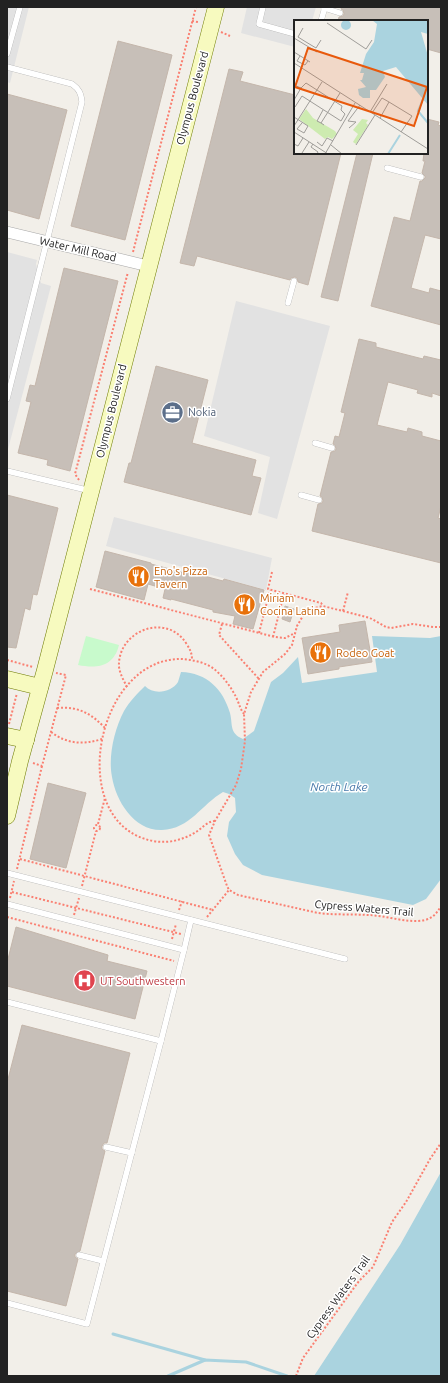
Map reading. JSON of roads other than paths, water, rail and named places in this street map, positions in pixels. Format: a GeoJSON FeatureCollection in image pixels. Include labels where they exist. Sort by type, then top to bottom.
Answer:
{"type":"FeatureCollection","features":[{"type":"Feature","properties":{"kind":"street","name":"Olympus Boulevard"},"geometry":{"type":"LineString","coordinates":[[7,816],[216,7]]}},
{"type":"Feature","properties":{"kind":"street","name":"Water Mill Road"},"geometry":{"type":"LineString","coordinates":[[7,232],[148,266]]}},
{"type":"Feature","properties":{"kind":"street"},"geometry":{"type":"LineString","coordinates":[[13,680],[40,687]]}},
{"type":"Feature","properties":{"kind":"street"},"geometry":{"type":"LineString","coordinates":[[8,730],[26,740]]}},
{"type":"Feature","properties":{"kind":"lane"},"geometry":{"type":"LineString","coordinates":[[7,54],[20,7]]}},
{"type":"Feature","properties":{"kind":"lane"},"geometry":{"type":"LineString","coordinates":[[263,7],[259,24],[294,34]]}},
{"type":"Feature","properties":{"kind":"lane"},"geometry":{"type":"LineString","coordinates":[[321,20],[324,8],[340,13]]}},
{"type":"Feature","properties":{"kind":"lane"},"geometry":{"type":"LineString","coordinates":[[7,66],[72,84],[78,88],[82,102],[7,399]]}},
{"type":"Feature","properties":{"kind":"lane"},"geometry":{"type":"LineString","coordinates":[[387,168],[421,176]]}},
{"type":"Feature","properties":{"kind":"lane"},"geometry":{"type":"LineString","coordinates":[[288,303],[294,281]]}},
{"type":"Feature","properties":{"kind":"lane"},"geometry":{"type":"LineString","coordinates":[[315,443],[332,448]]}},
{"type":"Feature","properties":{"kind":"lane"},"geometry":{"type":"LineString","coordinates":[[7,471],[91,491]]}},
{"type":"Feature","properties":{"kind":"lane"},"geometry":{"type":"LineString","coordinates":[[301,495],[319,500]]}},
{"type":"Feature","properties":{"kind":"lane"},"geometry":{"type":"LineString","coordinates":[[7,873],[345,959]]}},
{"type":"Feature","properties":{"kind":"lane"},"geometry":{"type":"LineString","coordinates":[[8,904],[184,950]]}},
{"type":"Feature","properties":{"kind":"lane"},"geometry":{"type":"LineString","coordinates":[[7,1303],[87,1324],[191,920]]}},
{"type":"Feature","properties":{"kind":"lane"},"geometry":{"type":"LineString","coordinates":[[7,1002],[161,1041]]}},
{"type":"Feature","properties":{"kind":"lane"},"geometry":{"type":"LineString","coordinates":[[106,1147],[132,1153]]}},
{"type":"Feature","properties":{"kind":"lane"},"geometry":{"type":"LineString","coordinates":[[79,1255],[103,1261]]}},
{"type":"Feature","properties":{"kind":"water","name":"North Lake"},"geometry":{"type":"Polygon","coordinates":[[[372,636],[430,638],[441,636],[441,879],[426,899],[413,905],[262,875],[243,865],[235,854],[227,836],[229,822],[236,812],[235,798],[223,792],[215,797],[188,821],[172,829],[152,829],[143,826],[128,813],[122,805],[112,777],[111,752],[120,718],[131,701],[145,686],[153,691],[162,692],[175,686],[181,672],[199,675],[213,684],[223,697],[230,713],[232,728],[235,734],[243,739],[254,731],[271,682],[283,673],[298,657],[302,683],[377,672],[372,636]]]}},
{"type":"Feature","properties":{"kind":"water"},"geometry":{"type":"Polygon","coordinates":[[[441,1172],[441,1376],[314,1376],[400,1245],[441,1172]]]}},
{"type":"Feature","properties":{"kind":"waterway"},"geometry":{"type":"LineString","coordinates":[[113,1334],[205,1360]]}},
{"type":"Feature","properties":{"kind":"waterway"},"geometry":{"type":"LineString","coordinates":[[168,1376],[205,1360],[246,1362],[287,1376]]}},
{"type":"Feature","properties":{"kind":"place","name":"Nokia"},"geometry":{"type":"Point","coordinates":[172,412]}},
{"type":"Feature","properties":{"kind":"place","name":"Eno's Pizza Tavern"},"geometry":{"type":"Point","coordinates":[139,577]}},
{"type":"Feature","properties":{"kind":"place","name":"Miriam Cocina Latina"},"geometry":{"type":"Point","coordinates":[245,604]}},
{"type":"Feature","properties":{"kind":"place","name":"Rodeo Goat"},"geometry":{"type":"Point","coordinates":[320,653]}},
{"type":"Feature","properties":{"kind":"place","name":"UT Southwestern"},"geometry":{"type":"Point","coordinates":[85,981]}}]}
